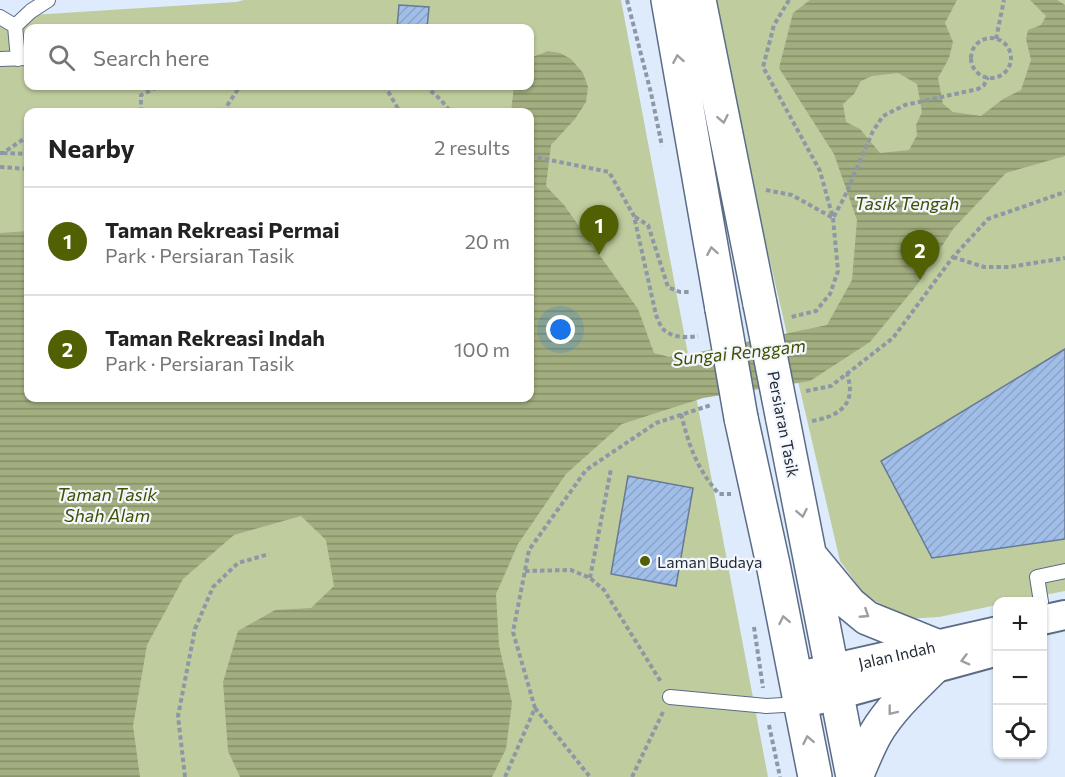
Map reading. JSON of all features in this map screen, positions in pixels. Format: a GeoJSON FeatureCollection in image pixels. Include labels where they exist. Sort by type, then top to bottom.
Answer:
{"type":"FeatureCollection","features":[{"type":"Feature","properties":{"kind":"main road"},"geometry":{"type":"LineString","coordinates":[[668,0],[728,411],[773,564],[815,777]]}},
{"type":"Feature","properties":{"kind":"main road","name":"Persiaran Tasik"},"geometry":{"type":"LineString","coordinates":[[699,0],[736,184],[773,311],[791,403],[811,557],[854,777]]}},
{"type":"Feature","properties":{"kind":"main road"},"geometry":{"type":"LineString","coordinates":[[811,557],[850,604],[867,618],[933,657],[888,715],[854,777]]}},
{"type":"Feature","properties":{"kind":"street","name":"Jalan Indah"},"geometry":{"type":"LineString","coordinates":[[798,691],[933,657],[993,633]]}},
{"type":"Feature","properties":{"kind":"street","name":"Jalan Indah"},"geometry":{"type":"LineString","coordinates":[[933,657],[993,651]]}},
{"type":"Feature","properties":{"kind":"lane"},"geometry":{"type":"LineString","coordinates":[[15,26],[31,11],[48,0]]}},
{"type":"Feature","properties":{"kind":"lane"},"geometry":{"type":"LineString","coordinates":[[0,17],[15,26],[23,58],[0,59]]}},
{"type":"Feature","properties":{"kind":"lane"},"geometry":{"type":"LineString","coordinates":[[1049,620],[1037,577],[1065,571]]}},
{"type":"Feature","properties":{"kind":"lane"},"geometry":{"type":"LineString","coordinates":[[670,697],[766,706],[798,691]]}},
{"type":"Feature","properties":{"kind":"path"},"geometry":{"type":"LineString","coordinates":[[627,0],[651,93],[663,152]]}},
{"type":"Feature","properties":{"kind":"path"},"geometry":{"type":"LineString","coordinates":[[773,311],[816,311],[830,294],[838,271],[833,218],[820,171],[763,67],[774,25],[789,0]]}},
{"type":"Feature","properties":{"kind":"path"},"geometry":{"type":"LineString","coordinates":[[996,39],[1003,2]]}},
{"type":"Feature","properties":{"kind":"path"},"geometry":{"type":"LineString","coordinates":[[996,39],[1009,49],[1010,65],[999,76],[982,76],[971,62],[972,51],[979,41],[996,39]]}},
{"type":"Feature","properties":{"kind":"path"},"geometry":{"type":"LineString","coordinates":[[833,218],[873,131],[883,116],[905,105],[978,89],[984,85],[988,77]]}},
{"type":"Feature","properties":{"kind":"path"},"geometry":{"type":"LineString","coordinates":[[141,108],[141,94],[151,90]]}},
{"type":"Feature","properties":{"kind":"path"},"geometry":{"type":"LineString","coordinates":[[226,108],[237,90]]}},
{"type":"Feature","properties":{"kind":"path"},"geometry":{"type":"LineString","coordinates":[[386,90],[398,108]]}},
{"type":"Feature","properties":{"kind":"path"},"geometry":{"type":"LineString","coordinates":[[430,90],[448,108]]}},
{"type":"Feature","properties":{"kind":"path"},"geometry":{"type":"LineString","coordinates":[[1,153],[24,139]]}},
{"type":"Feature","properties":{"kind":"path"},"geometry":{"type":"LineString","coordinates":[[1,153],[24,154]]}},
{"type":"Feature","properties":{"kind":"path"},"geometry":{"type":"LineString","coordinates":[[534,157],[609,172],[634,216],[656,315],[663,329],[674,335],[688,338],[714,322]]}},
{"type":"Feature","properties":{"kind":"path"},"geometry":{"type":"LineString","coordinates":[[0,167],[24,169]]}},
{"type":"Feature","properties":{"kind":"path"},"geometry":{"type":"LineString","coordinates":[[736,184],[792,195],[833,218]]}},
{"type":"Feature","properties":{"kind":"path"},"geometry":{"type":"LineString","coordinates":[[791,403],[831,386],[893,338],[953,257],[988,219],[1065,192]]}},
{"type":"Feature","properties":{"kind":"path"},"geometry":{"type":"LineString","coordinates":[[634,216],[648,225],[668,286],[680,292],[692,292]]}},
{"type":"Feature","properties":{"kind":"path"},"geometry":{"type":"LineString","coordinates":[[953,257],[984,267],[1010,267],[1065,258]]}},
{"type":"Feature","properties":{"kind":"path"},"geometry":{"type":"LineString","coordinates":[[839,413],[849,401],[851,384],[847,374]]}},
{"type":"Feature","properties":{"kind":"path"},"geometry":{"type":"LineString","coordinates":[[590,777],[536,708],[513,633],[529,550],[586,470],[656,423],[707,406],[728,411]]}},
{"type":"Feature","properties":{"kind":"path"},"geometry":{"type":"LineString","coordinates":[[681,414],[688,442],[708,482],[719,494],[733,494]]}},
{"type":"Feature","properties":{"kind":"path"},"geometry":{"type":"LineString","coordinates":[[590,578],[611,469]]}},
{"type":"Feature","properties":{"kind":"path"},"geometry":{"type":"LineString","coordinates":[[185,777],[178,716],[195,629],[213,587],[238,563],[269,555]]}},
{"type":"Feature","properties":{"kind":"path"},"geometry":{"type":"LineString","coordinates":[[525,572],[571,570],[590,578],[604,590],[670,697],[632,777]]}},
{"type":"Feature","properties":{"kind":"path"},"geometry":{"type":"LineString","coordinates":[[505,777],[536,708]]}},
{"type":"Feature","properties":{"kind":"shaded area"},"geometry":{"type":"Polygon","coordinates":[[[244,0],[621,0],[768,777],[0,777],[0,17],[244,0]]]}},
{"type":"Feature","properties":{"kind":"shaded area"},"geometry":{"type":"Polygon","coordinates":[[[709,0],[1065,0],[1065,591],[1034,597],[993,597],[993,606],[939,617],[906,619],[865,595],[840,561],[709,0]]]}},
{"type":"Feature","properties":{"kind":"water","name":"Taman Tasik Shah Alam"},"geometry":{"type":"Polygon","coordinates":[[[810,0],[957,0],[945,23],[953,42],[949,58],[938,78],[943,104],[953,112],[981,116],[1003,99],[1021,90],[1031,60],[1026,39],[1028,30],[1041,25],[1046,16],[1030,0],[1057,0],[1065,5],[1065,156],[1006,173],[953,229],[917,285],[870,342],[810,381],[703,398],[622,424],[566,474],[518,544],[496,594],[499,645],[512,703],[506,749],[492,777],[240,777],[228,751],[223,682],[238,631],[275,610],[311,608],[334,586],[326,540],[301,516],[234,535],[183,579],[147,645],[133,726],[140,777],[0,777],[0,233],[24,231],[24,402],[534,402],[534,108],[511,108],[514,90],[534,90],[534,56],[548,51],[560,53],[571,59],[583,73],[588,87],[586,102],[575,119],[551,145],[546,186],[564,205],[638,309],[654,353],[669,357],[827,325],[852,280],[857,220],[834,154],[779,68],[793,13],[810,0]],[[898,73],[872,76],[861,81],[854,94],[843,104],[846,122],[860,129],[880,153],[909,150],[917,135],[916,125],[922,112],[917,84],[898,73]]]}},
{"type":"Feature","properties":{"kind":"building"},"geometry":{"type":"Polygon","coordinates":[[[399,5],[429,7],[427,24],[397,24],[399,5]]]}},
{"type":"Feature","properties":{"kind":"building"},"geometry":{"type":"Polygon","coordinates":[[[1065,349],[1065,539],[932,558],[881,461],[1065,349]]]}},
{"type":"Feature","properties":{"kind":"building"},"geometry":{"type":"Polygon","coordinates":[[[628,476],[693,488],[676,586],[611,574],[628,476]]]}},
{"type":"Feature","properties":{"kind":"place","name":"Taman Rekreasi Permai"},"geometry":{"type":"Point","coordinates":[599,255]}},
{"type":"Feature","properties":{"kind":"place","name":"Taman Rekreasi Indah"},"geometry":{"type":"Point","coordinates":[920,280]}},
{"type":"Feature","properties":{"kind":"place","name":"Laman Budaya"},"geometry":{"type":"Point","coordinates":[645,561]}},
{"type":"Feature","properties":{"kind":"water label","name":"Tasik Tengah"},"geometry":{"type":"Point","coordinates":[907,203]}},
{"type":"Feature","properties":{"kind":"water label","name":"Sungai Renggam"},"geometry":{"type":"Point","coordinates":[739,352]}}]}
